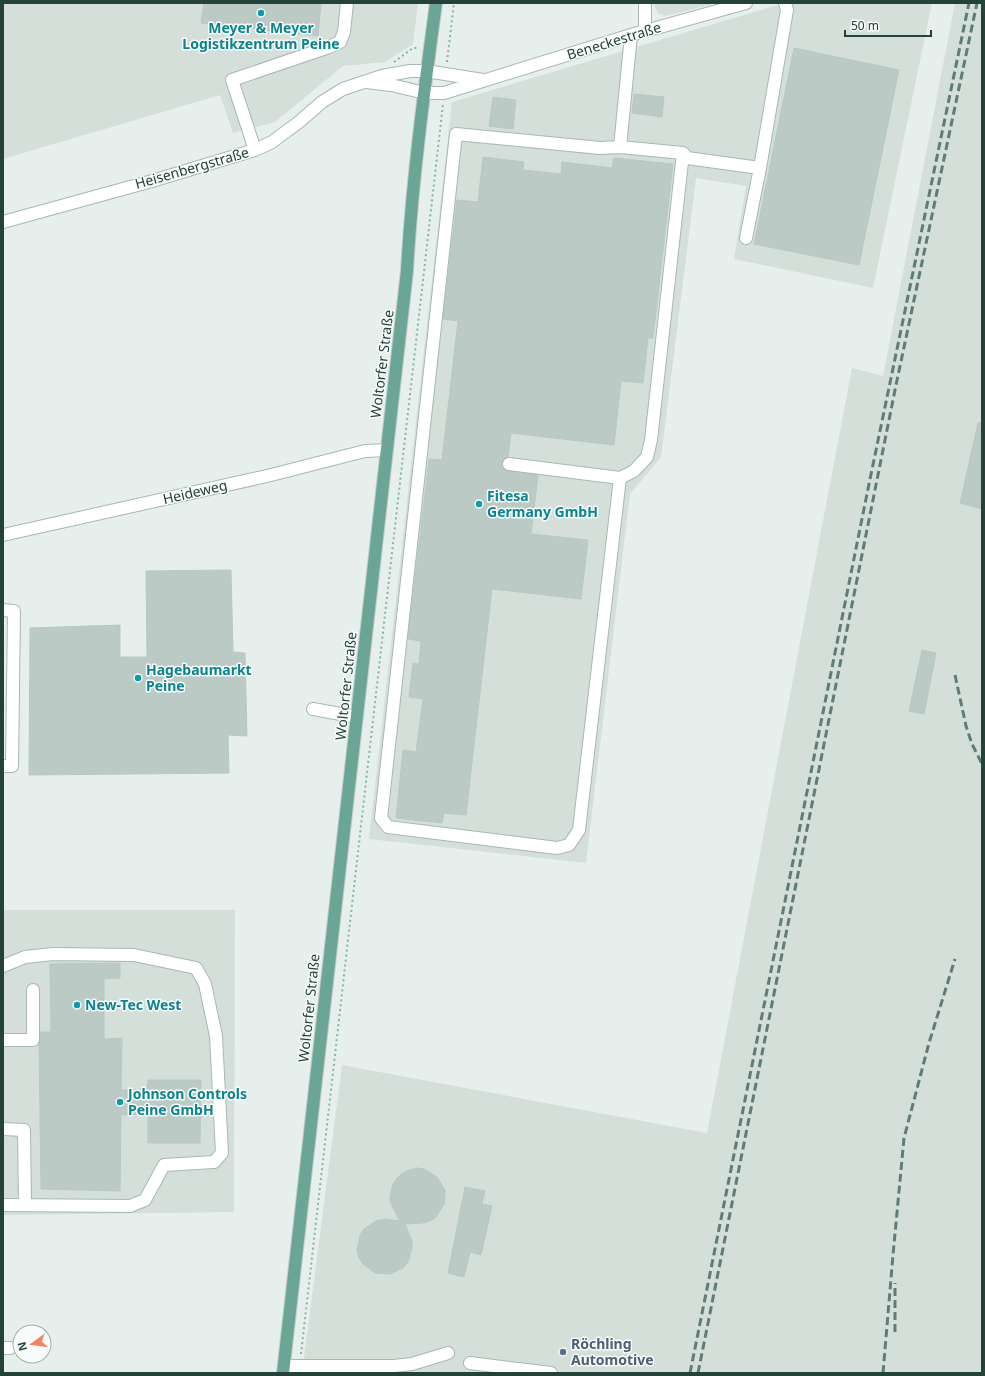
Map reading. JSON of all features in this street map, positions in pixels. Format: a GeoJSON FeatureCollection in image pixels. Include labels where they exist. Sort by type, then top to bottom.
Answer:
{"type":"FeatureCollection","features":[{"type":"Feature","properties":{"kind":"main road","name":"Woltorfer Straße"},"geometry":{"type":"LineString","coordinates":[[284,1370],[408,271],[410,226],[426,72],[436,3]]}},
{"type":"Feature","properties":{"kind":"street"},"geometry":{"type":"LineString","coordinates":[[255,150],[232,80],[340,42],[344,32],[347,3]]}},
{"type":"Feature","properties":{"kind":"street"},"geometry":{"type":"LineString","coordinates":[[645,3],[645,31]]}},
{"type":"Feature","properties":{"kind":"street","name":"Beneckestraße"},"geometry":{"type":"LineString","coordinates":[[425,93],[444,93],[631,35],[746,3]]}},
{"type":"Feature","properties":{"kind":"street"},"geometry":{"type":"LineString","coordinates":[[746,238],[760,168],[787,10],[785,3]]}},
{"type":"Feature","properties":{"kind":"street"},"geometry":{"type":"LineString","coordinates":[[620,147],[631,35]]}},
{"type":"Feature","properties":{"kind":"street","name":"Heisenbergstraße"},"geometry":{"type":"LineString","coordinates":[[3,222],[255,150],[272,142],[299,122],[322,102],[343,90],[382,76],[410,71],[426,72]]}},
{"type":"Feature","properties":{"kind":"street","name":"Beneckestraße"},"geometry":{"type":"LineString","coordinates":[[426,72],[483,80]]}},
{"type":"Feature","properties":{"kind":"street","name":"Heisenbergstraße"},"geometry":{"type":"LineString","coordinates":[[366,82],[391,85],[425,93]]}},
{"type":"Feature","properties":{"kind":"street"},"geometry":{"type":"LineString","coordinates":[[620,478],[579,830],[569,845],[557,848],[388,827],[381,818],[456,134],[600,148],[620,147],[683,153],[687,158],[760,168]]}},
{"type":"Feature","properties":{"kind":"street"},"geometry":{"type":"LineString","coordinates":[[509,464],[620,478],[634,471],[647,457],[651,440],[683,153]]}},
{"type":"Feature","properties":{"kind":"street","name":"Heideweg"},"geometry":{"type":"LineString","coordinates":[[3,535],[267,476],[365,451],[387,450]]}},
{"type":"Feature","properties":{"kind":"street"},"geometry":{"type":"LineString","coordinates":[[3,610],[14,611],[12,766],[3,766]]}},
{"type":"Feature","properties":{"kind":"street"},"geometry":{"type":"LineString","coordinates":[[313,709],[357,717]]}},
{"type":"Feature","properties":{"kind":"street"},"geometry":{"type":"LineString","coordinates":[[3,966],[25,957],[53,954],[134,955],[196,968],[205,984],[216,1036],[222,1153],[214,1162],[164,1165],[145,1200],[130,1206],[3,1205]]}},
{"type":"Feature","properties":{"kind":"street"},"geometry":{"type":"LineString","coordinates":[[3,1040],[33,1040],[33,990]]}},
{"type":"Feature","properties":{"kind":"street"},"geometry":{"type":"LineString","coordinates":[[3,1129],[24,1130],[25,1205]]}},
{"type":"Feature","properties":{"kind":"street"},"geometry":{"type":"LineString","coordinates":[[284,1370],[300,1367],[394,1366],[412,1364],[448,1353]]}},
{"type":"Feature","properties":{"kind":"street"},"geometry":{"type":"LineString","coordinates":[[470,1363],[551,1373]]}},
{"type":"Feature","properties":{"kind":"path"},"geometry":{"type":"LineString","coordinates":[[446,75],[454,3]]}},
{"type":"Feature","properties":{"kind":"path"},"geometry":{"type":"LineString","coordinates":[[392,63],[413,48],[448,52]]}},
{"type":"Feature","properties":{"kind":"path"},"geometry":{"type":"LineString","coordinates":[[300,1367],[444,93]]}},
{"type":"Feature","properties":{"kind":"shaded area"},"geometry":{"type":"Polygon","coordinates":[[[3,3],[418,3],[413,44],[385,62],[343,66],[275,122],[233,133],[220,95],[3,159],[3,3]]]}},
{"type":"Feature","properties":{"kind":"shaded area"},"geometry":{"type":"Polygon","coordinates":[[[654,3],[716,3],[666,16],[659,14],[654,3]]]}},
{"type":"Feature","properties":{"kind":"shaded area"},"geometry":{"type":"Polygon","coordinates":[[[784,3],[932,3],[873,288],[734,259],[746,186],[696,178],[661,457],[630,494],[586,863],[369,839],[452,102],[784,3]]]}},
{"type":"Feature","properties":{"kind":"shaded area"},"geometry":{"type":"Polygon","coordinates":[[[955,3],[982,3],[982,1373],[302,1373],[342,1065],[707,1133],[852,368],[883,376],[955,3]]]}},
{"type":"Feature","properties":{"kind":"shaded area"},"geometry":{"type":"Polygon","coordinates":[[[3,910],[235,910],[234,1212],[3,1215],[3,910]]]}},
{"type":"Feature","properties":{"kind":"building","name":"Meyer & Meyer Logistikzentrum Peine"},"geometry":{"type":"Polygon","coordinates":[[[204,3],[321,3],[318,36],[201,23],[204,3]]]}},
{"type":"Feature","properties":{"kind":"building"},"geometry":{"type":"Polygon","coordinates":[[[794,48],[899,70],[859,265],[754,244],[794,48]]]}},
{"type":"Feature","properties":{"kind":"building"},"geometry":{"type":"Polygon","coordinates":[[[634,94],[664,97],[662,117],[632,113],[634,94]]]}},
{"type":"Feature","properties":{"kind":"building"},"geometry":{"type":"Polygon","coordinates":[[[493,97],[516,100],[513,129],[489,126],[493,97]]]}},
{"type":"Feature","properties":{"kind":"building","name":"Fitesa Germany GmbH"},"geometry":{"type":"Polygon","coordinates":[[[483,157],[524,162],[523,170],[561,174],[562,162],[612,168],[614,158],[673,164],[653,338],[648,338],[643,383],[621,381],[614,445],[511,433],[508,457],[503,460],[502,467],[508,471],[538,475],[531,534],[588,540],[581,599],[492,589],[466,815],[444,813],[442,823],[396,818],[403,750],[416,752],[423,699],[409,697],[413,663],[419,664],[421,641],[408,639],[429,459],[442,460],[458,321],[443,319],[457,200],[478,202],[483,157]]]}},
{"type":"Feature","properties":{"kind":"building"},"geometry":{"type":"Polygon","coordinates":[[[978,423],[982,423],[982,509],[960,503],[978,423]]]}},
{"type":"Feature","properties":{"kind":"building","name":"Hagebaumarkt Peine"},"geometry":{"type":"Polygon","coordinates":[[[231,570],[233,652],[245,653],[247,736],[228,735],[229,773],[29,775],[30,628],[120,625],[120,657],[147,657],[146,571],[231,570]]]}},
{"type":"Feature","properties":{"kind":"building"},"geometry":{"type":"Polygon","coordinates":[[[922,650],[936,653],[924,714],[909,711],[922,650]]]}},
{"type":"Feature","properties":{"kind":"building","name":"Johnson Controls Peine GmbH"},"geometry":{"type":"Polygon","coordinates":[[[120,963],[120,978],[104,979],[104,1039],[122,1038],[121,1090],[147,1090],[148,1080],[201,1080],[200,1143],[148,1143],[148,1114],[121,1115],[120,1191],[41,1189],[39,1044],[40,1032],[51,1032],[50,964],[120,963]]]}},
{"type":"Feature","properties":{"kind":"building"},"geometry":{"type":"Polygon","coordinates":[[[417,1168],[424,1169],[437,1177],[445,1190],[444,1204],[436,1217],[430,1221],[405,1224],[412,1241],[412,1248],[408,1262],[403,1268],[390,1274],[375,1273],[363,1264],[359,1258],[357,1250],[360,1235],[364,1229],[376,1221],[384,1219],[400,1221],[390,1199],[393,1184],[403,1173],[417,1168]]]}},
{"type":"Feature","properties":{"kind":"building"},"geometry":{"type":"Polygon","coordinates":[[[465,1187],[485,1191],[482,1204],[492,1206],[481,1255],[470,1252],[464,1277],[448,1273],[465,1187]]]}},
{"type":"Feature","properties":{"kind":"railway"},"geometry":{"type":"LineString","coordinates":[[690,1373],[870,479],[969,3]]}},
{"type":"Feature","properties":{"kind":"railway"},"geometry":{"type":"LineString","coordinates":[[698,1373],[896,385],[977,3]]}},
{"type":"Feature","properties":{"kind":"railway"},"geometry":{"type":"LineString","coordinates":[[955,675],[966,726],[972,744],[982,764]]}},
{"type":"Feature","properties":{"kind":"railway"},"geometry":{"type":"LineString","coordinates":[[883,1373],[904,1138],[929,1043],[955,959]]}},
{"type":"Feature","properties":{"kind":"railway"},"geometry":{"type":"LineString","coordinates":[[895,1283],[895,1332]]}},
{"type":"Feature","properties":{"kind":"place","name":"Meyer & Meyer Logistikzentrum Peine"},"geometry":{"type":"Point","coordinates":[261,13]}},
{"type":"Feature","properties":{"kind":"place","name":"Fitesa Germany GmbH"},"geometry":{"type":"Point","coordinates":[479,504]}},
{"type":"Feature","properties":{"kind":"place","name":"Hagebaumarkt Peine"},"geometry":{"type":"Point","coordinates":[138,678]}},
{"type":"Feature","properties":{"kind":"place","name":"New-Tec West"},"geometry":{"type":"Point","coordinates":[77,1005]}},
{"type":"Feature","properties":{"kind":"place","name":"Johnson Controls Peine GmbH"},"geometry":{"type":"Point","coordinates":[120,1102]}},
{"type":"Feature","properties":{"kind":"place","name":"Röchling Automotive"},"geometry":{"type":"Point","coordinates":[563,1352]}}]}
